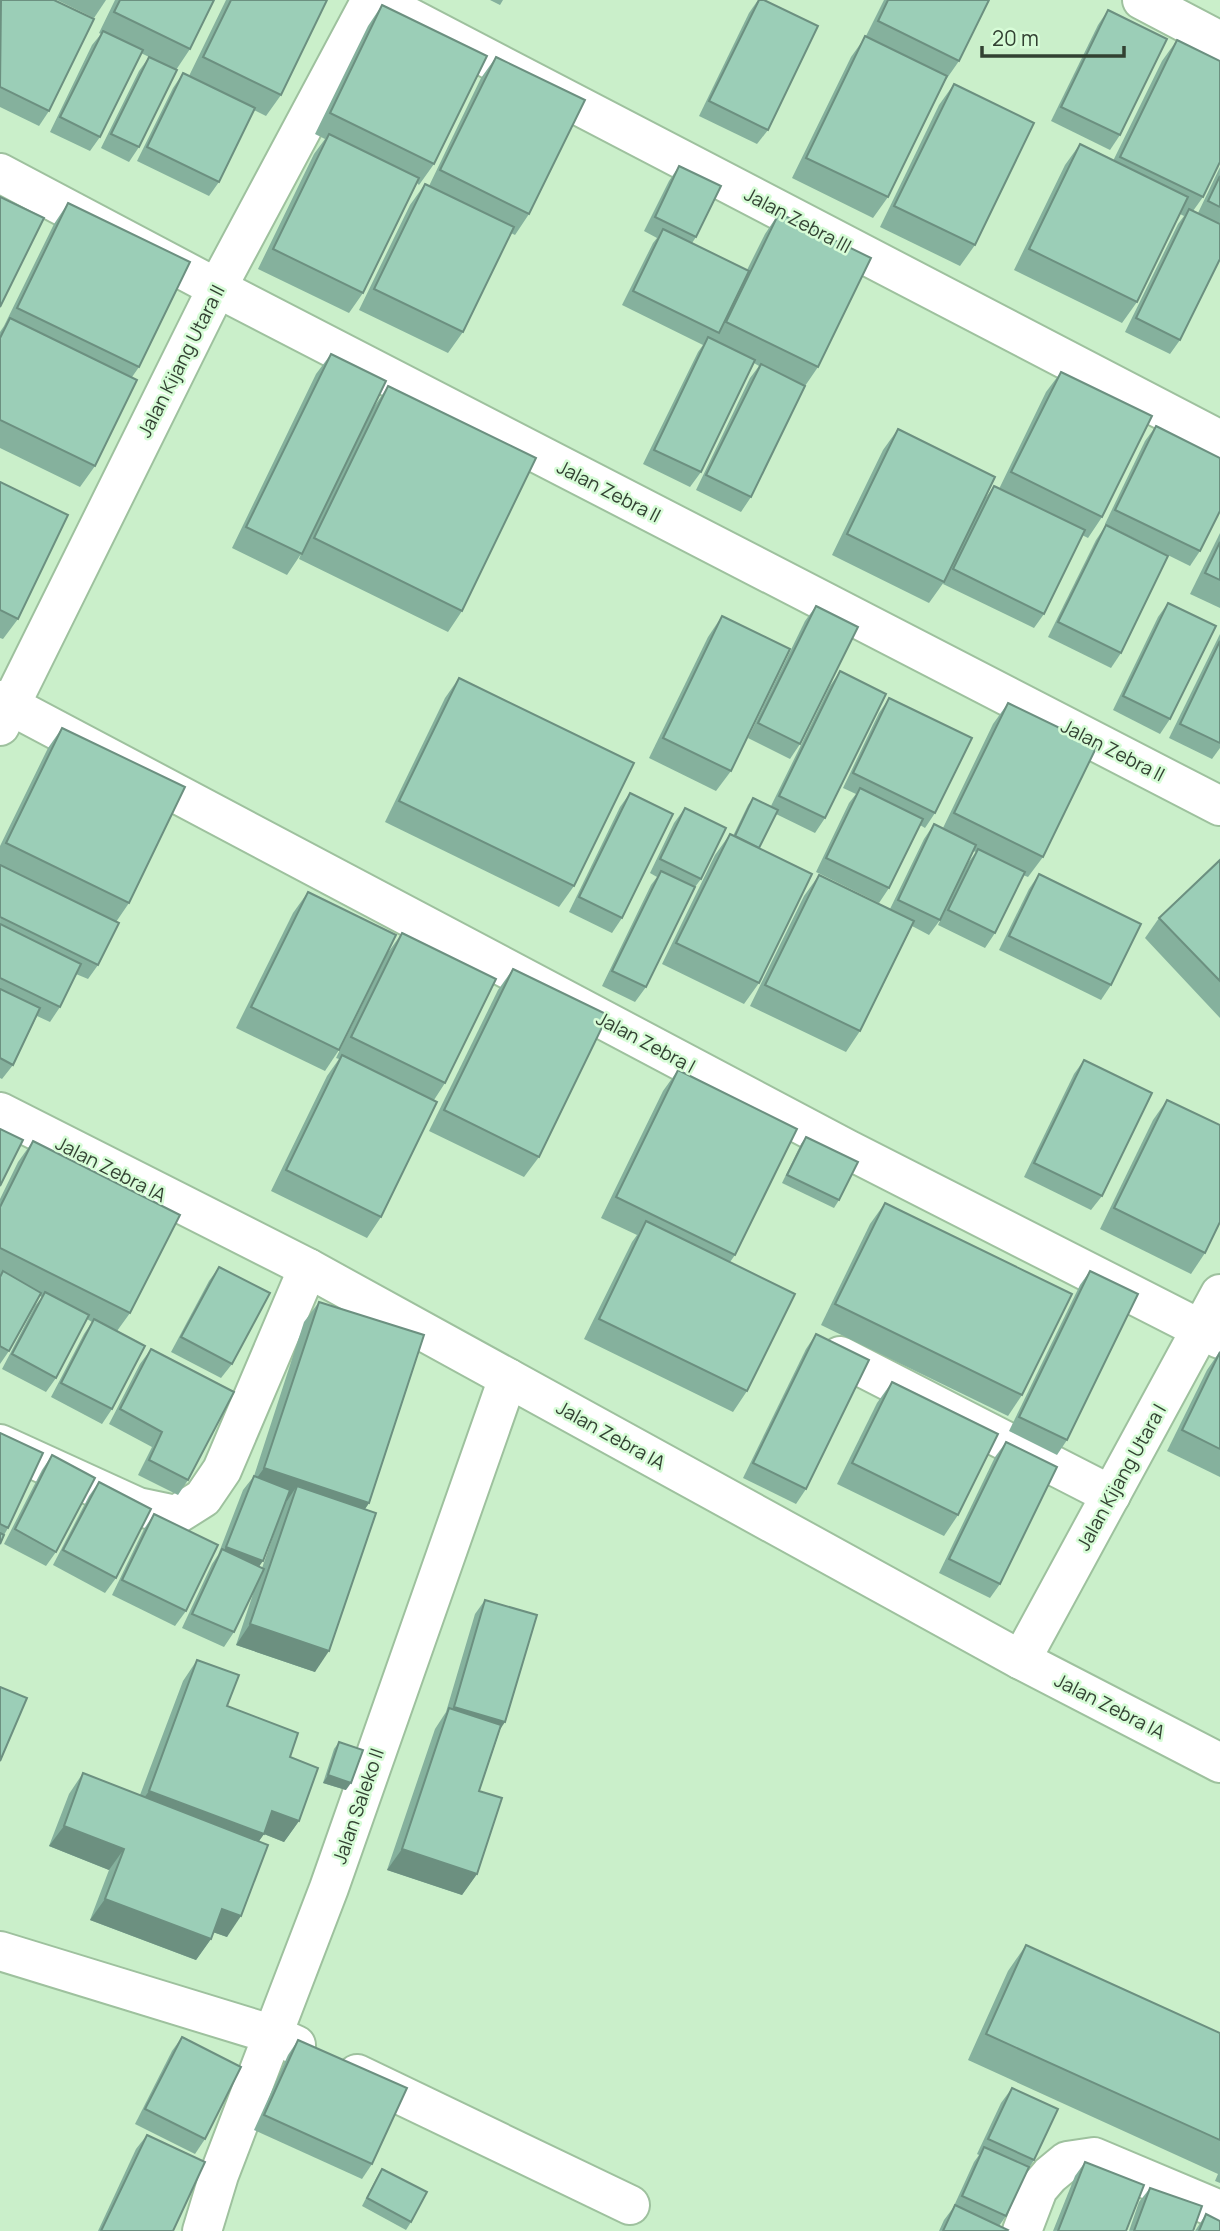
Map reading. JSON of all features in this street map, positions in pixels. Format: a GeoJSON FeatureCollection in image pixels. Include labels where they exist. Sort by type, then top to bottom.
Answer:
{"type":"FeatureCollection","features":[{"type":"Feature","properties":{"kind":"street","name":"Jalan Kijang Utara II"},"geometry":{"type":"LineString","coordinates":[[3,710],[217,288],[373,0]]}},
{"type":"Feature","properties":{"kind":"street","name":"Jalan Zebra III"},"geometry":{"type":"LineString","coordinates":[[373,0],[1220,440]]}},
{"type":"Feature","properties":{"kind":"street"},"geometry":{"type":"LineString","coordinates":[[1142,0],[1220,41]]}},
{"type":"Feature","properties":{"kind":"street","name":"Jalan Zebra II"},"geometry":{"type":"LineString","coordinates":[[0,173],[217,288],[1220,806]]}},
{"type":"Feature","properties":{"kind":"street","name":"Jalan Zebra I"},"geometry":{"type":"LineString","coordinates":[[3,710],[847,1149],[1211,1334]]}},
{"type":"Feature","properties":{"kind":"street","name":"Jalan Zebra IA"},"geometry":{"type":"LineString","coordinates":[[0,1112],[308,1268],[1021,1660],[1220,1763]]}},
{"type":"Feature","properties":{"kind":"street"},"geometry":{"type":"LineString","coordinates":[[0,1444],[138,1507],[176,1515],[203,1498],[222,1470],[308,1268]]}},
{"type":"Feature","properties":{"kind":"street","name":"Jalan Kijang Utara I"},"geometry":{"type":"LineString","coordinates":[[1021,1660],[1111,1495],[1211,1334],[1220,1294]]}},
{"type":"Feature","properties":{"kind":"street"},"geometry":{"type":"LineString","coordinates":[[840,1356],[1111,1495]]}},
{"type":"Feature","properties":{"kind":"street","name":"Jalan Saleko II"},"geometry":{"type":"LineString","coordinates":[[202,2231],[219,2175],[329,1888],[508,1378]]}},
{"type":"Feature","properties":{"kind":"street"},"geometry":{"type":"LineString","coordinates":[[0,1951],[274,2035],[630,2205]]}},
{"type":"Feature","properties":{"kind":"street"},"geometry":{"type":"LineString","coordinates":[[1022,2231],[1038,2189],[1050,2175],[1067,2161],[1094,2157],[1220,2210]]}},
{"type":"Feature","properties":{"kind":"building"},"geometry":{"type":"Polygon","coordinates":[[[1,0],[54,0],[94,19],[49,111],[0,87],[1,0]]]}},
{"type":"Feature","properties":{"kind":"building"},"geometry":{"type":"Polygon","coordinates":[[[120,0],[214,0],[190,49],[114,12],[120,0]]]}},
{"type":"Feature","properties":{"kind":"building"},"geometry":{"type":"Polygon","coordinates":[[[231,0],[327,0],[281,95],[203,57],[231,0]]]}},
{"type":"Feature","properties":{"kind":"building"},"geometry":{"type":"Polygon","coordinates":[[[759,0],[818,26],[768,130],[709,101],[759,0]]]}},
{"type":"Feature","properties":{"kind":"building"},"geometry":{"type":"Polygon","coordinates":[[[888,0],[989,0],[959,61],[878,21],[888,0]]]}},
{"type":"Feature","properties":{"kind":"building"},"geometry":{"type":"Polygon","coordinates":[[[382,5],[487,56],[434,164],[330,113],[382,5]]]}},
{"type":"Feature","properties":{"kind":"building"},"geometry":{"type":"Polygon","coordinates":[[[1108,10],[1167,39],[1120,135],[1061,107],[1108,10]]]}},
{"type":"Feature","properties":{"kind":"building"},"geometry":{"type":"Polygon","coordinates":[[[103,31],[143,50],[100,137],[60,117],[103,31]]]}},
{"type":"Feature","properties":{"kind":"building"},"geometry":{"type":"Polygon","coordinates":[[[865,36],[947,76],[888,197],[806,158],[865,36]]]}},
{"type":"Feature","properties":{"kind":"building"},"geometry":{"type":"Polygon","coordinates":[[[1177,40],[1220,61],[1220,162],[1203,197],[1120,157],[1177,40]]]}},
{"type":"Feature","properties":{"kind":"building"},"geometry":{"type":"Polygon","coordinates":[[[149,57],[177,70],[139,147],[111,134],[149,57]]]}},
{"type":"Feature","properties":{"kind":"building"},"geometry":{"type":"Polygon","coordinates":[[[496,57],[585,100],[529,214],[440,170],[496,57]]]}},
{"type":"Feature","properties":{"kind":"building"},"geometry":{"type":"Polygon","coordinates":[[[183,73],[255,108],[219,182],[147,147],[183,73]]]}},
{"type":"Feature","properties":{"kind":"building"},"geometry":{"type":"Polygon","coordinates":[[[954,84],[1034,123],[975,245],[894,206],[954,84]]]}},
{"type":"Feature","properties":{"kind":"building"},"geometry":{"type":"Polygon","coordinates":[[[329,134],[419,178],[363,293],[273,249],[329,134]]]}},
{"type":"Feature","properties":{"kind":"building"},"geometry":{"type":"Polygon","coordinates":[[[1080,144],[1188,197],[1137,302],[1029,249],[1080,144]]]}},
{"type":"Feature","properties":{"kind":"building"},"geometry":{"type":"Polygon","coordinates":[[[679,166],[721,186],[696,237],[655,217],[679,166]]]}},
{"type":"Feature","properties":{"kind":"building"},"geometry":{"type":"Polygon","coordinates":[[[1220,176],[1220,207],[1208,201],[1220,176]]]}},
{"type":"Feature","properties":{"kind":"building"},"geometry":{"type":"Polygon","coordinates":[[[425,184],[514,227],[463,332],[374,289],[425,184]]]}},
{"type":"Feature","properties":{"kind":"building"},"geometry":{"type":"Polygon","coordinates":[[[0,197],[44,218],[0,307],[0,197]]]}},
{"type":"Feature","properties":{"kind":"building"},"geometry":{"type":"Polygon","coordinates":[[[68,203],[190,262],[139,367],[17,308],[68,203]]]}},
{"type":"Feature","properties":{"kind":"building"},"geometry":{"type":"Polygon","coordinates":[[[1189,209],[1220,224],[1220,259],[1180,340],[1136,318],[1189,209]]]}},
{"type":"Feature","properties":{"kind":"building"},"geometry":{"type":"Polygon","coordinates":[[[779,213],[871,258],[818,367],[726,322],[779,213]]]}},
{"type":"Feature","properties":{"kind":"building"},"geometry":{"type":"Polygon","coordinates":[[[663,229],[749,271],[719,333],[633,291],[663,229]]]}},
{"type":"Feature","properties":{"kind":"building"},"geometry":{"type":"Polygon","coordinates":[[[10,318],[137,380],[95,466],[0,420],[0,338],[10,318]]]}},
{"type":"Feature","properties":{"kind":"building"},"geometry":{"type":"Polygon","coordinates":[[[708,337],[755,360],[701,472],[654,450],[708,337]]]}},
{"type":"Feature","properties":{"kind":"building"},"geometry":{"type":"Polygon","coordinates":[[[331,354],[386,381],[302,554],[246,527],[331,354]]]}},
{"type":"Feature","properties":{"kind":"building"},"geometry":{"type":"Polygon","coordinates":[[[761,364],[805,386],[751,497],[706,475],[761,364]]]}},
{"type":"Feature","properties":{"kind":"building"},"geometry":{"type":"Polygon","coordinates":[[[1061,372],[1152,416],[1102,517],[1011,472],[1061,372]]]}},
{"type":"Feature","properties":{"kind":"building"},"geometry":{"type":"Polygon","coordinates":[[[388,386],[536,458],[462,611],[314,538],[388,386]]]}},
{"type":"Feature","properties":{"kind":"building"},"geometry":{"type":"Polygon","coordinates":[[[1156,426],[1220,458],[1220,511],[1200,551],[1115,510],[1156,426]]]}},
{"type":"Feature","properties":{"kind":"building"},"geometry":{"type":"Polygon","coordinates":[[[898,429],[995,477],[944,582],[847,534],[898,429]]]}},
{"type":"Feature","properties":{"kind":"building"},"geometry":{"type":"Polygon","coordinates":[[[0,482],[68,515],[18,619],[0,610],[0,482]]]}},
{"type":"Feature","properties":{"kind":"building"},"geometry":{"type":"Polygon","coordinates":[[[994,486],[1085,530],[1044,614],[953,569],[994,486]]]}},
{"type":"Feature","properties":{"kind":"building"},"geometry":{"type":"Polygon","coordinates":[[[1106,525],[1168,556],[1121,653],[1058,622],[1106,525]]]}},
{"type":"Feature","properties":{"kind":"building"},"geometry":{"type":"Polygon","coordinates":[[[1220,542],[1220,580],[1205,573],[1220,542]]]}},
{"type":"Feature","properties":{"kind":"building"},"geometry":{"type":"Polygon","coordinates":[[[1168,603],[1216,626],[1170,719],[1123,696],[1168,603]]]}},
{"type":"Feature","properties":{"kind":"building"},"geometry":{"type":"Polygon","coordinates":[[[816,606],[858,627],[800,744],[758,723],[816,606]]]}},
{"type":"Feature","properties":{"kind":"building"},"geometry":{"type":"Polygon","coordinates":[[[722,616],[790,649],[731,771],[663,738],[722,616]]]}},
{"type":"Feature","properties":{"kind":"building"},"geometry":{"type":"Polygon","coordinates":[[[1220,641],[1220,743],[1180,724],[1220,641]]]}},
{"type":"Feature","properties":{"kind":"building"},"geometry":{"type":"Polygon","coordinates":[[[840,671],[886,694],[825,818],[779,796],[840,671]]]}},
{"type":"Feature","properties":{"kind":"building"},"geometry":{"type":"Polygon","coordinates":[[[459,678],[634,763],[574,886],[399,801],[459,678]]]}},
{"type":"Feature","properties":{"kind":"building"},"geometry":{"type":"Polygon","coordinates":[[[889,698],[972,738],[935,813],[853,773],[889,698]]]}},
{"type":"Feature","properties":{"kind":"building"},"geometry":{"type":"Polygon","coordinates":[[[1008,703],[1097,746],[1043,857],[954,813],[1008,703]]]}},
{"type":"Feature","properties":{"kind":"building"},"geometry":{"type":"Polygon","coordinates":[[[62,728],[185,787],[129,903],[6,843],[62,728]]]}},
{"type":"Feature","properties":{"kind":"building"},"geometry":{"type":"Polygon","coordinates":[[[860,788],[923,819],[889,888],[826,858],[860,788]]]}},
{"type":"Feature","properties":{"kind":"building"},"geometry":{"type":"Polygon","coordinates":[[[630,793],[673,814],[622,918],[579,897],[630,793]]]}},
{"type":"Feature","properties":{"kind":"building"},"geometry":{"type":"Polygon","coordinates":[[[753,798],[778,810],[759,848],[735,836],[753,798]]]}},
{"type":"Feature","properties":{"kind":"building"},"geometry":{"type":"Polygon","coordinates":[[[685,808],[726,828],[701,879],[660,859],[685,808]]]}},
{"type":"Feature","properties":{"kind":"building"},"geometry":{"type":"Polygon","coordinates":[[[934,824],[976,845],[940,920],[898,900],[934,824]]]}},
{"type":"Feature","properties":{"kind":"building"},"geometry":{"type":"Polygon","coordinates":[[[730,834],[812,874],[759,983],[676,943],[730,834]]]}},
{"type":"Feature","properties":{"kind":"building"},"geometry":{"type":"Polygon","coordinates":[[[978,849],[1025,872],[995,933],[948,910],[978,849]]]}},
{"type":"Feature","properties":{"kind":"building"},"geometry":{"type":"Polygon","coordinates":[[[1220,860],[1220,981],[1159,918],[1220,860]]]}},
{"type":"Feature","properties":{"kind":"building"},"geometry":{"type":"Polygon","coordinates":[[[0,865],[119,923],[98,965],[0,917],[0,865]]]}},
{"type":"Feature","properties":{"kind":"building"},"geometry":{"type":"Polygon","coordinates":[[[661,871],[695,887],[646,987],[612,971],[661,871]]]}},
{"type":"Feature","properties":{"kind":"building"},"geometry":{"type":"Polygon","coordinates":[[[1039,874],[1141,924],[1111,985],[1009,936],[1039,874]]]}},
{"type":"Feature","properties":{"kind":"building"},"geometry":{"type":"Polygon","coordinates":[[[819,875],[914,921],[860,1031],[765,985],[819,875]]]}},
{"type":"Feature","properties":{"kind":"building"},"geometry":{"type":"Polygon","coordinates":[[[308,892],[396,935],[339,1050],[251,1007],[308,892]]]}},
{"type":"Feature","properties":{"kind":"building"},"geometry":{"type":"Polygon","coordinates":[[[0,924],[81,964],[60,1007],[0,978],[0,924]]]}},
{"type":"Feature","properties":{"kind":"building"},"geometry":{"type":"Polygon","coordinates":[[[402,933],[496,979],[445,1083],[351,1037],[402,933]]]}},
{"type":"Feature","properties":{"kind":"building"},"geometry":{"type":"Polygon","coordinates":[[[513,969],[608,1015],[539,1157],[444,1110],[513,969]]]}},
{"type":"Feature","properties":{"kind":"building"},"geometry":{"type":"Polygon","coordinates":[[[0,989],[40,1008],[13,1065],[0,1058],[0,989]]]}},
{"type":"Feature","properties":{"kind":"building"},"geometry":{"type":"Polygon","coordinates":[[[342,1055],[437,1102],[381,1217],[286,1170],[342,1055]]]}},
{"type":"Feature","properties":{"kind":"building"},"geometry":{"type":"Polygon","coordinates":[[[1084,1060],[1152,1093],[1102,1196],[1034,1163],[1084,1060]]]}},
{"type":"Feature","properties":{"kind":"building"},"geometry":{"type":"Polygon","coordinates":[[[678,1070],[797,1129],[735,1255],[616,1197],[678,1070]]]}},
{"type":"Feature","properties":{"kind":"building"},"geometry":{"type":"Polygon","coordinates":[[[1167,1100],[1220,1125],[1220,1222],[1205,1253],[1114,1208],[1167,1100]]]}},
{"type":"Feature","properties":{"kind":"building"},"geometry":{"type":"Polygon","coordinates":[[[0,1129],[23,1140],[0,1186],[0,1129]]]}},
{"type":"Feature","properties":{"kind":"building"},"geometry":{"type":"Polygon","coordinates":[[[806,1137],[858,1162],[839,1200],[787,1175],[806,1137]]]}},
{"type":"Feature","properties":{"kind":"building"},"geometry":{"type":"Polygon","coordinates":[[[33,1141],[180,1215],[130,1313],[0,1248],[0,1207],[33,1141]]]}},
{"type":"Feature","properties":{"kind":"building"},"geometry":{"type":"Polygon","coordinates":[[[885,1203],[1072,1294],[1022,1395],[835,1304],[885,1203]]]}},
{"type":"Feature","properties":{"kind":"building"},"geometry":{"type":"Polygon","coordinates":[[[646,1221],[795,1294],[747,1391],[599,1319],[646,1221]]]}},
{"type":"Feature","properties":{"kind":"building"},"geometry":{"type":"Polygon","coordinates":[[[219,1267],[270,1293],[232,1364],[181,1337],[219,1267]]]}},
{"type":"Feature","properties":{"kind":"building"},"geometry":{"type":"Polygon","coordinates":[[[3,1271],[41,1293],[9,1351],[0,1346],[0,1277],[3,1271]]]}},
{"type":"Feature","properties":{"kind":"building"},"geometry":{"type":"Polygon","coordinates":[[[1090,1271],[1138,1294],[1067,1440],[1019,1417],[1090,1271]]]}},
{"type":"Feature","properties":{"kind":"building"},"geometry":{"type":"Polygon","coordinates":[[[45,1292],[89,1315],[56,1378],[12,1354],[45,1292]]]}},
{"type":"Feature","properties":{"kind":"building"},"geometry":{"type":"Polygon","coordinates":[[[319,1302],[424,1335],[369,1503],[264,1468],[319,1302]]]}},
{"type":"Feature","properties":{"kind":"building"},"geometry":{"type":"Polygon","coordinates":[[[94,1319],[145,1346],[112,1409],[61,1383],[94,1319]]]}},
{"type":"Feature","properties":{"kind":"building"},"geometry":{"type":"Polygon","coordinates":[[[816,1334],[869,1360],[806,1489],[753,1463],[816,1334]]]}},
{"type":"Feature","properties":{"kind":"building"},"geometry":{"type":"Polygon","coordinates":[[[151,1349],[234,1392],[188,1480],[149,1460],[162,1432],[120,1409],[151,1349]]]}},
{"type":"Feature","properties":{"kind":"building"},"geometry":{"type":"Polygon","coordinates":[[[1220,1352],[1220,1449],[1182,1430],[1220,1352]]]}},
{"type":"Feature","properties":{"kind":"building"},"geometry":{"type":"Polygon","coordinates":[[[892,1382],[998,1434],[958,1515],[852,1463],[892,1382]]]}},
{"type":"Feature","properties":{"kind":"building"},"geometry":{"type":"Polygon","coordinates":[[[0,1433],[43,1453],[8,1528],[0,1524],[0,1433]]]}},
{"type":"Feature","properties":{"kind":"building"},"geometry":{"type":"Polygon","coordinates":[[[1006,1442],[1057,1467],[1000,1584],[949,1559],[1006,1442]]]}},
{"type":"Feature","properties":{"kind":"building"},"geometry":{"type":"Polygon","coordinates":[[[52,1455],[95,1478],[56,1552],[15,1529],[52,1455]]]}},
{"type":"Feature","properties":{"kind":"building"},"geometry":{"type":"Polygon","coordinates":[[[254,1476],[290,1490],[263,1561],[226,1547],[254,1476]]]}},
{"type":"Feature","properties":{"kind":"building"},"geometry":{"type":"Polygon","coordinates":[[[99,1482],[151,1509],[116,1578],[63,1550],[99,1482]]]}},
{"type":"Feature","properties":{"kind":"building"},"geometry":{"type":"Polygon","coordinates":[[[297,1486],[376,1513],[329,1651],[250,1624],[297,1486]]]}},
{"type":"Feature","properties":{"kind":"building"},"geometry":{"type":"Polygon","coordinates":[[[154,1514],[218,1545],[186,1611],[122,1580],[154,1514]]]}},
{"type":"Feature","properties":{"kind":"building"},"geometry":{"type":"Polygon","coordinates":[[[222,1549],[264,1569],[234,1632],[192,1614],[222,1549]]]}},
{"type":"Feature","properties":{"kind":"building"},"geometry":{"type":"Polygon","coordinates":[[[485,1600],[537,1615],[505,1722],[454,1707],[485,1600]]]}},
{"type":"Feature","properties":{"kind":"building"},"geometry":{"type":"Polygon","coordinates":[[[197,1660],[239,1675],[227,1706],[298,1733],[290,1757],[318,1768],[299,1821],[272,1811],[264,1834],[149,1791],[197,1660]]]}},
{"type":"Feature","properties":{"kind":"building"},"geometry":{"type":"Polygon","coordinates":[[[0,1687],[27,1698],[0,1761],[0,1687]]]}},
{"type":"Feature","properties":{"kind":"building"},"geometry":{"type":"Polygon","coordinates":[[[449,1708],[501,1725],[479,1791],[502,1798],[477,1874],[402,1849],[449,1708]]]}},
{"type":"Feature","properties":{"kind":"building"},"geometry":{"type":"Polygon","coordinates":[[[339,1742],[363,1750],[351,1783],[328,1775],[339,1742]]]}},
{"type":"Feature","properties":{"kind":"building"},"geometry":{"type":"Polygon","coordinates":[[[83,1773],[268,1845],[241,1916],[222,1909],[211,1939],[105,1899],[124,1849],[64,1826],[83,1773]]]}},
{"type":"Feature","properties":{"kind":"building"},"geometry":{"type":"Polygon","coordinates":[[[1026,1945],[1220,2033],[1220,2140],[986,2034],[1026,1945]]]}},
{"type":"Feature","properties":{"kind":"building"},"geometry":{"type":"Polygon","coordinates":[[[182,2037],[241,2067],[205,2139],[145,2109],[182,2037]]]}},
{"type":"Feature","properties":{"kind":"building"},"geometry":{"type":"Polygon","coordinates":[[[298,2040],[407,2088],[372,2164],[264,2115],[298,2040]]]}},
{"type":"Feature","properties":{"kind":"building"},"geometry":{"type":"Polygon","coordinates":[[[1012,2088],[1058,2109],[1034,2160],[988,2139],[1012,2088]]]}},
{"type":"Feature","properties":{"kind":"building"},"geometry":{"type":"Polygon","coordinates":[[[147,2135],[205,2162],[173,2231],[101,2231],[147,2135]]]}},
{"type":"Feature","properties":{"kind":"building"},"geometry":{"type":"Polygon","coordinates":[[[984,2147],[1029,2167],[1006,2216],[962,2196],[984,2147]]]}},
{"type":"Feature","properties":{"kind":"building"},"geometry":{"type":"Polygon","coordinates":[[[1085,2162],[1144,2185],[1126,2231],[1058,2231],[1085,2162]]]}},
{"type":"Feature","properties":{"kind":"building"},"geometry":{"type":"Polygon","coordinates":[[[382,2169],[427,2192],[411,2222],[367,2198],[382,2169]]]}},
{"type":"Feature","properties":{"kind":"building"},"geometry":{"type":"Polygon","coordinates":[[[1150,2188],[1202,2206],[1193,2231],[1134,2231],[1150,2188]]]}},
{"type":"Feature","properties":{"kind":"building"},"geometry":{"type":"Polygon","coordinates":[[[955,2205],[1008,2230],[943,2231],[955,2205]]]}},
{"type":"Feature","properties":{"kind":"building"},"geometry":{"type":"Polygon","coordinates":[[[1206,2214],[1220,2221],[1220,2231],[1199,2231],[1206,2214]]]}}]}
